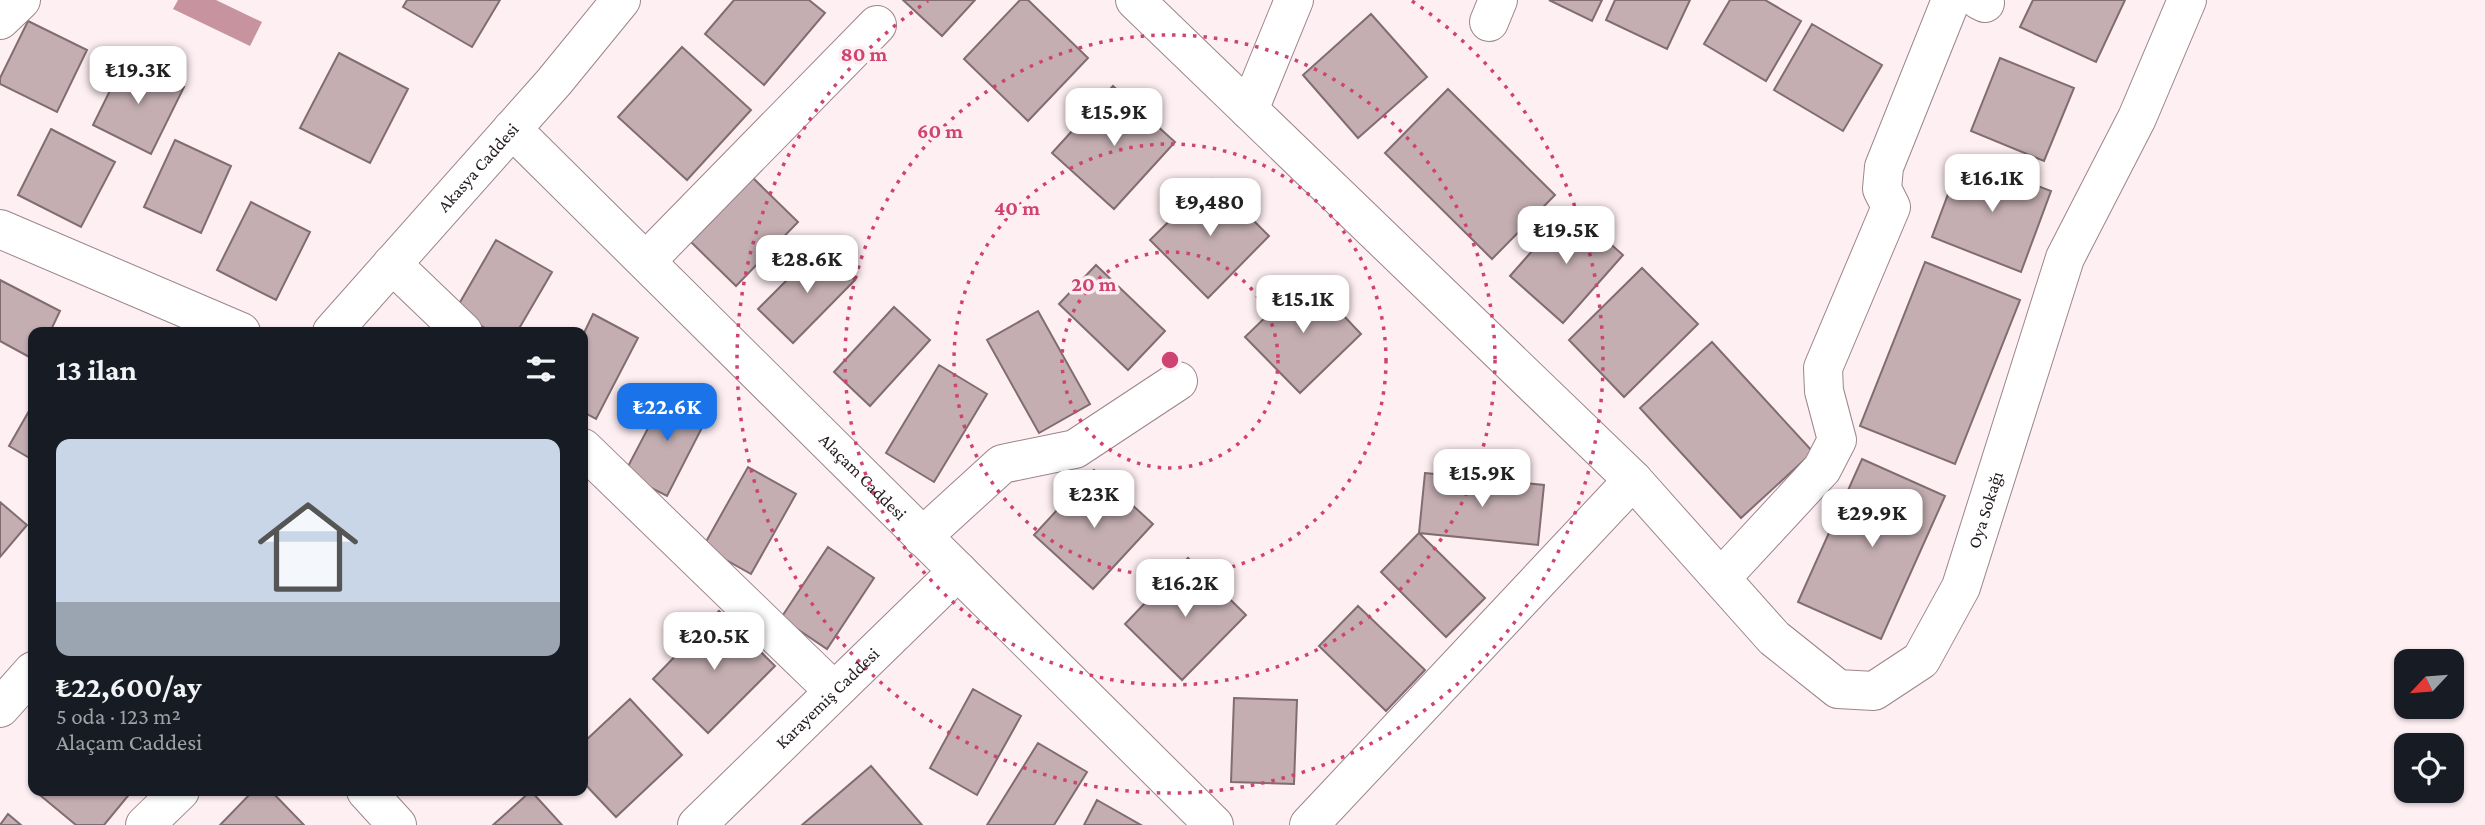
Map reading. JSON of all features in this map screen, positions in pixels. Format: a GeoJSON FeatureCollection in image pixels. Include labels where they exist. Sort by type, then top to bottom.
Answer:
{"type":"FeatureCollection","features":[{"type":"Feature","properties":{"kind":"street"},"geometry":{"type":"LineString","coordinates":[[0,20],[21,0]]}},
{"type":"Feature","properties":{"kind":"street","name":"Akasya Caddesi"},"geometry":{"type":"LineString","coordinates":[[336,327],[554,82],[621,0]]}},
{"type":"Feature","properties":{"kind":"street","name":"Oya Sokağı"},"geometry":{"type":"LineString","coordinates":[[1135,0],[1633,480],[1774,638],[1838,689],[1874,691],[1921,660],[1961,587],[2065,258],[2137,118],[2185,11],[2187,0]]}},
{"type":"Feature","properties":{"kind":"street"},"geometry":{"type":"LineString","coordinates":[[1249,110],[1294,0]]}},
{"type":"Feature","properties":{"kind":"street"},"geometry":{"type":"LineString","coordinates":[[1721,579],[1822,469],[1837,440],[1824,391],[1823,368],[1891,207],[1882,189],[1884,167],[1972,1]]}},
{"type":"Feature","properties":{"kind":"street"},"geometry":{"type":"LineString","coordinates":[[646,261],[877,25]]}},
{"type":"Feature","properties":{"kind":"street","name":"Alaçam Caddesi"},"geometry":{"type":"LineString","coordinates":[[512,129],[1214,825]]}},
{"type":"Feature","properties":{"kind":"street"},"geometry":{"type":"LineString","coordinates":[[0,229],[229,327]]}},
{"type":"Feature","properties":{"kind":"street"},"geometry":{"type":"LineString","coordinates":[[393,264],[458,327]]}},
{"type":"Feature","properties":{"kind":"street"},"geometry":{"type":"LineString","coordinates":[[922,537],[1002,464],[1075,449],[1178,381]]}},
{"type":"Feature","properties":{"kind":"street"},"geometry":{"type":"LineString","coordinates":[[588,453],[834,691]]}},
{"type":"Feature","properties":{"kind":"street"},"geometry":{"type":"LineString","coordinates":[[1309,825],[1633,480]]}},
{"type":"Feature","properties":{"kind":"street","name":"Karayemiş Caddesi"},"geometry":{"type":"LineString","coordinates":[[697,825],[958,571]]}},
{"type":"Feature","properties":{"kind":"street"},"geometry":{"type":"LineString","coordinates":[[0,708],[28,677]]}},
{"type":"Feature","properties":{"kind":"street"},"geometry":{"type":"LineString","coordinates":[[145,825],[175,796]]}},
{"type":"Feature","properties":{"kind":"street"},"geometry":{"type":"LineString","coordinates":[[371,796],[397,825]]}},
{"type":"Feature","properties":{"kind":"shaded area"},"geometry":{"type":"Polygon","coordinates":[[[178,0],[216,0],[262,22],[250,46],[173,9],[178,0]]]}},
{"type":"Feature","properties":{"kind":"building"},"geometry":{"type":"Polygon","coordinates":[[[407,0],[500,0],[472,47],[403,7],[407,0]]]}},
{"type":"Feature","properties":{"kind":"building"},"geometry":{"type":"Polygon","coordinates":[[[734,0],[809,0],[825,13],[764,85],[705,34],[734,0]]]}},
{"type":"Feature","properties":{"kind":"building"},"geometry":{"type":"Polygon","coordinates":[[[903,0],[975,0],[942,36],[903,0]]]}},
{"type":"Feature","properties":{"kind":"building"},"geometry":{"type":"Polygon","coordinates":[[[1020,0],[1028,0],[1088,58],[1028,121],[964,59],[1020,0]]]}},
{"type":"Feature","properties":{"kind":"building"},"geometry":{"type":"Polygon","coordinates":[[[1549,0],[1602,0],[1592,21],[1549,0]]]}},
{"type":"Feature","properties":{"kind":"building"},"geometry":{"type":"Polygon","coordinates":[[[1615,0],[1690,0],[1667,49],[1606,20],[1615,0]]]}},
{"type":"Feature","properties":{"kind":"building"},"geometry":{"type":"Polygon","coordinates":[[[1730,0],[1765,0],[1801,21],[1766,81],[1704,44],[1730,0]]]}},
{"type":"Feature","properties":{"kind":"building"},"geometry":{"type":"Polygon","coordinates":[[[2033,0],[2125,0],[2096,62],[2020,27],[2033,0]]]}},
{"type":"Feature","properties":{"kind":"building"},"geometry":{"type":"Polygon","coordinates":[[[1371,14],[1427,77],[1358,138],[1303,75],[1371,14]]]}},
{"type":"Feature","properties":{"kind":"building"},"geometry":{"type":"Polygon","coordinates":[[[28,21],[87,50],[57,112],[0,84],[0,78],[28,21]]]}},
{"type":"Feature","properties":{"kind":"building"},"geometry":{"type":"Polygon","coordinates":[[[1812,24],[1882,65],[1843,131],[1774,90],[1812,24]]]}},
{"type":"Feature","properties":{"kind":"building"},"geometry":{"type":"Polygon","coordinates":[[[682,47],[751,110],[687,180],[618,117],[682,47]]]}},
{"type":"Feature","properties":{"kind":"building"},"geometry":{"type":"Polygon","coordinates":[[[339,53],[408,89],[370,163],[300,128],[339,53]]]}},
{"type":"Feature","properties":{"kind":"building"},"geometry":{"type":"Polygon","coordinates":[[[126,58],[184,87],[151,154],[93,125],[126,58]]]}},
{"type":"Feature","properties":{"kind":"building"},"geometry":{"type":"Polygon","coordinates":[[[2000,58],[2074,88],[2044,161],[1971,131],[2000,58]]]}},
{"type":"Feature","properties":{"kind":"building"},"geometry":{"type":"Polygon","coordinates":[[[1113,86],[1175,142],[1114,209],[1052,153],[1113,86]]]}},
{"type":"Feature","properties":{"kind":"building"},"geometry":{"type":"Polygon","coordinates":[[[1448,89],[1555,195],[1492,259],[1385,153],[1448,89]]]}},
{"type":"Feature","properties":{"kind":"building"},"geometry":{"type":"Polygon","coordinates":[[[51,129],[115,162],[81,227],[18,195],[51,129]]]}},
{"type":"Feature","properties":{"kind":"building"},"geometry":{"type":"Polygon","coordinates":[[[175,140],[231,166],[201,233],[144,207],[175,140]]]}},
{"type":"Feature","properties":{"kind":"building"},"geometry":{"type":"Polygon","coordinates":[[[1962,157],[2051,191],[2021,272],[1932,237],[1962,157]]]}},
{"type":"Feature","properties":{"kind":"building"},"geometry":{"type":"Polygon","coordinates":[[[753,178],[798,222],[736,286],[691,242],[753,178]]]}},
{"type":"Feature","properties":{"kind":"building"},"geometry":{"type":"Polygon","coordinates":[[[1212,179],[1269,236],[1208,298],[1150,240],[1212,179]]]}},
{"type":"Feature","properties":{"kind":"building"},"geometry":{"type":"Polygon","coordinates":[[[251,202],[310,232],[276,300],[217,270],[251,202]]]}},
{"type":"Feature","properties":{"kind":"building"},"geometry":{"type":"Polygon","coordinates":[[[1570,208],[1623,255],[1563,323],[1510,276],[1570,208]]]}},
{"type":"Feature","properties":{"kind":"building"},"geometry":{"type":"Polygon","coordinates":[[[496,240],[552,272],[520,327],[483,327],[455,311],[496,240]]]}},
{"type":"Feature","properties":{"kind":"building"},"geometry":{"type":"Polygon","coordinates":[[[821,246],[855,280],[793,343],[758,309],[821,246]]]}},
{"type":"Feature","properties":{"kind":"building"},"geometry":{"type":"Polygon","coordinates":[[[1925,262],[2020,300],[1955,464],[1860,426],[1925,262]]]}},
{"type":"Feature","properties":{"kind":"building"},"geometry":{"type":"Polygon","coordinates":[[[1096,265],[1165,331],[1128,370],[1059,304],[1096,265]]]}},
{"type":"Feature","properties":{"kind":"building"},"geometry":{"type":"Polygon","coordinates":[[[1642,268],[1698,324],[1624,397],[1569,340],[1642,268]]]}},
{"type":"Feature","properties":{"kind":"building"},"geometry":{"type":"Polygon","coordinates":[[[1307,277],[1361,334],[1300,393],[1245,337],[1307,277]]]}},
{"type":"Feature","properties":{"kind":"building"},"geometry":{"type":"Polygon","coordinates":[[[0,280],[60,311],[52,327],[28,327],[28,356],[0,341],[0,280]]]}},
{"type":"Feature","properties":{"kind":"building"},"geometry":{"type":"Polygon","coordinates":[[[894,307],[930,340],[870,406],[834,372],[894,307]]]}},
{"type":"Feature","properties":{"kind":"building"},"geometry":{"type":"Polygon","coordinates":[[[1038,311],[1090,404],[1039,433],[987,340],[1038,311]]]}},
{"type":"Feature","properties":{"kind":"building"},"geometry":{"type":"Polygon","coordinates":[[[593,314],[638,338],[596,419],[588,415],[587,327],[593,314]]]}},
{"type":"Feature","properties":{"kind":"building"},"geometry":{"type":"Polygon","coordinates":[[[1712,342],[1813,452],[1741,518],[1640,408],[1712,342]]]}},
{"type":"Feature","properties":{"kind":"building"},"geometry":{"type":"Polygon","coordinates":[[[939,365],[987,394],[934,482],[886,453],[939,365]]]}},
{"type":"Feature","properties":{"kind":"building"},"geometry":{"type":"Polygon","coordinates":[[[668,390],[710,412],[667,496],[624,474],[668,390]]]}},
{"type":"Feature","properties":{"kind":"building"},"geometry":{"type":"Polygon","coordinates":[[[28,413],[28,457],[9,446],[28,413]]]}},
{"type":"Feature","properties":{"kind":"building"},"geometry":{"type":"Polygon","coordinates":[[[1862,459],[1945,496],[1881,639],[1798,602],[1862,459]]]}},
{"type":"Feature","properties":{"kind":"building"},"geometry":{"type":"Polygon","coordinates":[[[748,467],[796,494],[751,574],[703,547],[748,467]]]}},
{"type":"Feature","properties":{"kind":"building"},"geometry":{"type":"Polygon","coordinates":[[[1094,470],[1153,524],[1093,589],[1034,535],[1094,470]]]}},
{"type":"Feature","properties":{"kind":"building"},"geometry":{"type":"Polygon","coordinates":[[[1425,473],[1544,485],[1538,545],[1419,533],[1425,473]]]}},
{"type":"Feature","properties":{"kind":"building"},"geometry":{"type":"Polygon","coordinates":[[[0,502],[27,525],[0,557],[0,502]]]}},
{"type":"Feature","properties":{"kind":"building"},"geometry":{"type":"Polygon","coordinates":[[[1419,533],[1485,598],[1446,637],[1381,572],[1419,533]]]}},
{"type":"Feature","properties":{"kind":"building"},"geometry":{"type":"Polygon","coordinates":[[[828,547],[874,578],[827,649],[781,618],[828,547]]]}},
{"type":"Feature","properties":{"kind":"building"},"geometry":{"type":"Polygon","coordinates":[[[1188,558],[1246,615],[1182,680],[1125,624],[1188,558]]]}},
{"type":"Feature","properties":{"kind":"building"},"geometry":{"type":"Polygon","coordinates":[[[1358,606],[1425,670],[1386,711],[1319,646],[1358,606]]]}},
{"type":"Feature","properties":{"kind":"building"},"geometry":{"type":"Polygon","coordinates":[[[719,611],[775,666],[708,733],[653,679],[719,611]]]}},
{"type":"Feature","properties":{"kind":"building"},"geometry":{"type":"Polygon","coordinates":[[[973,689],[1021,716],[977,795],[930,768],[973,689]]]}},
{"type":"Feature","properties":{"kind":"building"},"geometry":{"type":"Polygon","coordinates":[[[1234,698],[1297,700],[1294,784],[1231,782],[1234,698]]]}},
{"type":"Feature","properties":{"kind":"building"},"geometry":{"type":"Polygon","coordinates":[[[630,699],[682,755],[616,817],[588,787],[588,738],[630,699]]]}},
{"type":"Feature","properties":{"kind":"building"},"geometry":{"type":"Polygon","coordinates":[[[1038,743],[1087,772],[1054,825],[987,825],[1038,743]]]}},
{"type":"Feature","properties":{"kind":"building"},"geometry":{"type":"Polygon","coordinates":[[[871,766],[922,825],[802,825],[871,766]]]}},
{"type":"Feature","properties":{"kind":"building"},"geometry":{"type":"Polygon","coordinates":[[[41,796],[128,796],[104,825],[76,825],[41,796]]]}},
{"type":"Feature","properties":{"kind":"building"},"geometry":{"type":"Polygon","coordinates":[[[248,796],[276,796],[304,825],[220,825],[248,796]]]}},
{"type":"Feature","properties":{"kind":"building"},"geometry":{"type":"Polygon","coordinates":[[[525,796],[536,796],[562,825],[493,825],[525,796]]]}},
{"type":"Feature","properties":{"kind":"building"},"geometry":{"type":"Polygon","coordinates":[[[1097,800],[1141,825],[1084,825],[1097,800]]]}},
{"type":"Feature","properties":{"kind":"building"},"geometry":{"type":"Polygon","coordinates":[[[8,814],[21,825],[0,825],[8,814]]]}}]}
